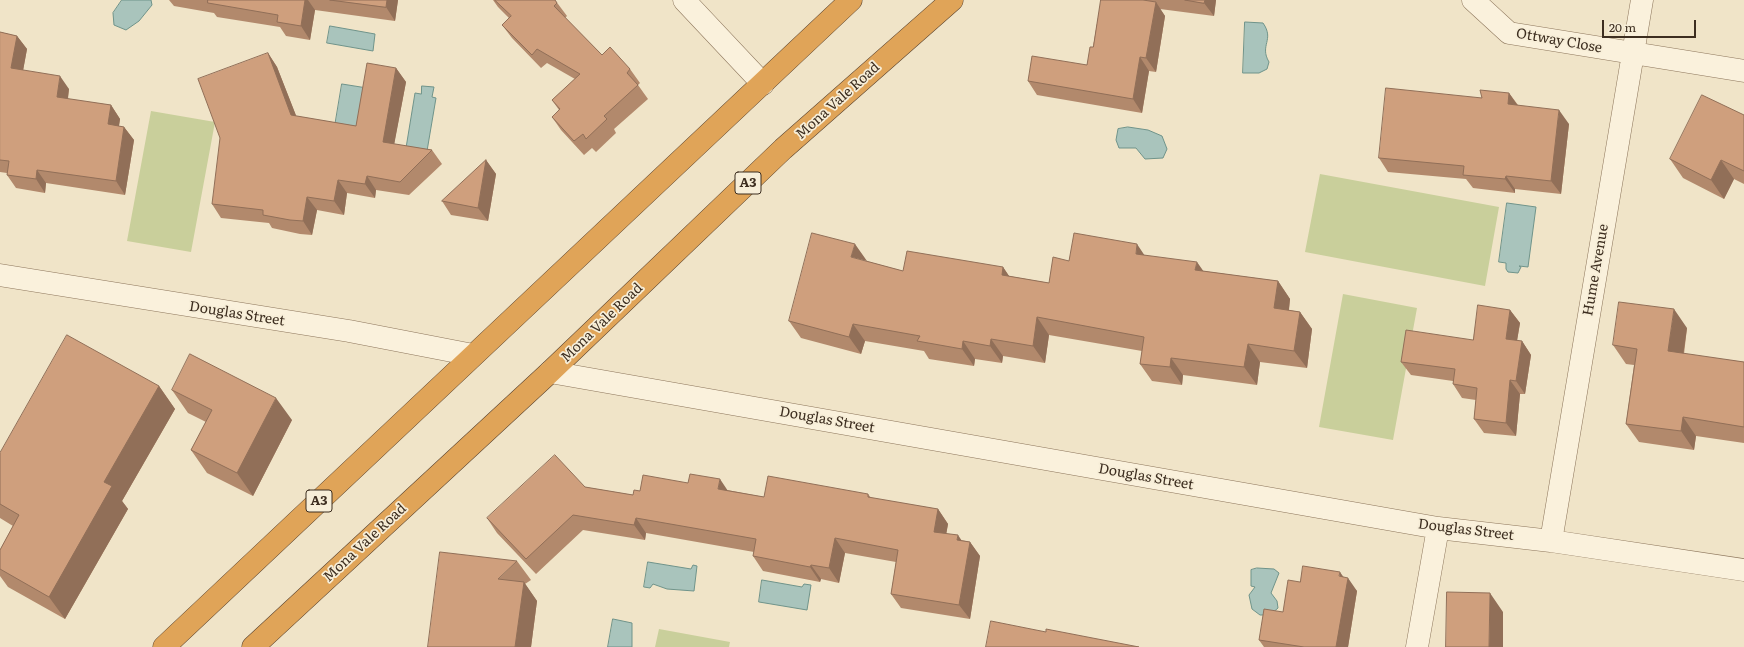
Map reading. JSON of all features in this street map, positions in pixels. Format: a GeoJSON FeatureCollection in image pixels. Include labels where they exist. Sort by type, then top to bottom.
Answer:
{"type":"FeatureCollection","features":[{"type":"Feature","properties":{"kind":"highway","name":"A3"},"geometry":{"type":"LineString","coordinates":[[164,647],[851,0]]}},
{"type":"Feature","properties":{"kind":"highway","name":"Mona Vale Road"},"geometry":{"type":"LineString","coordinates":[[253,647],[550,372],[784,149],[952,0]]}},
{"type":"Feature","properties":{"kind":"street"},"geometry":{"type":"LineString","coordinates":[[684,0],[763,84]]}},
{"type":"Feature","properties":{"kind":"street","name":"Ottway Close"},"geometry":{"type":"LineString","coordinates":[[1473,0],[1509,33],[1744,71]]}},
{"type":"Feature","properties":{"kind":"street","name":"Hume Avenue"},"geometry":{"type":"LineString","coordinates":[[1551,541],[1642,0]]}},
{"type":"Feature","properties":{"kind":"street","name":"Douglas Street"},"geometry":{"type":"LineString","coordinates":[[0,275],[349,331],[473,355]]}},
{"type":"Feature","properties":{"kind":"street","name":"Douglas Street"},"geometry":{"type":"LineString","coordinates":[[550,372],[1438,528],[1551,541],[1744,570]]}},
{"type":"Feature","properties":{"kind":"street"},"geometry":{"type":"LineString","coordinates":[[1417,647],[1438,528]]}},
{"type":"Feature","properties":{"kind":"green space"},"geometry":{"type":"Polygon","coordinates":[[[151,111],[215,122],[191,252],[127,241],[151,111]]]}},
{"type":"Feature","properties":{"kind":"green space"},"geometry":{"type":"Polygon","coordinates":[[[1320,174],[1499,207],[1485,286],[1305,252],[1320,174]]]}},
{"type":"Feature","properties":{"kind":"green space"},"geometry":{"type":"Polygon","coordinates":[[[1343,294],[1417,308],[1393,440],[1319,427],[1343,294]]]}},
{"type":"Feature","properties":{"kind":"green space"},"geometry":{"type":"Polygon","coordinates":[[[659,629],[730,642],[729,647],[655,647],[659,629]]]}},
{"type":"Feature","properties":{"kind":"water"},"geometry":{"type":"Polygon","coordinates":[[[122,0],[151,0],[152,5],[139,21],[126,30],[114,25],[113,13],[122,0]]]}},
{"type":"Feature","properties":{"kind":"water"},"geometry":{"type":"Polygon","coordinates":[[[1245,22],[1263,23],[1268,34],[1266,56],[1269,62],[1267,69],[1259,73],[1243,73],[1245,22]]]}},
{"type":"Feature","properties":{"kind":"water"},"geometry":{"type":"Polygon","coordinates":[[[330,26],[375,34],[373,51],[327,43],[330,26]]]}},
{"type":"Feature","properties":{"kind":"water"},"geometry":{"type":"Polygon","coordinates":[[[342,84],[367,88],[358,142],[333,138],[342,84]]]}},
{"type":"Feature","properties":{"kind":"water"},"geometry":{"type":"Polygon","coordinates":[[[422,86],[434,87],[432,97],[436,98],[427,151],[406,148],[415,93],[421,94],[422,86]]]}},
{"type":"Feature","properties":{"kind":"water"},"geometry":{"type":"Polygon","coordinates":[[[1128,127],[1148,130],[1162,136],[1167,149],[1163,158],[1145,159],[1136,148],[1119,148],[1116,140],[1118,129],[1128,127]]]}},
{"type":"Feature","properties":{"kind":"water"},"geometry":{"type":"Polygon","coordinates":[[[1507,203],[1536,207],[1528,267],[1519,266],[1521,267],[1518,273],[1508,272],[1506,269],[1506,263],[1499,262],[1507,203]]]}},
{"type":"Feature","properties":{"kind":"water"},"geometry":{"type":"Polygon","coordinates":[[[648,562],[691,569],[693,565],[697,566],[694,591],[667,589],[653,584],[650,588],[644,587],[648,562]]]}},
{"type":"Feature","properties":{"kind":"water"},"geometry":{"type":"Polygon","coordinates":[[[1257,568],[1274,569],[1279,573],[1271,593],[1277,601],[1278,608],[1270,615],[1260,615],[1252,609],[1249,595],[1255,587],[1251,586],[1251,570],[1257,568]]]}},
{"type":"Feature","properties":{"kind":"water"},"geometry":{"type":"Polygon","coordinates":[[[762,580],[802,587],[804,584],[811,585],[807,610],[759,602],[762,580]]]}},
{"type":"Feature","properties":{"kind":"water"},"geometry":{"type":"Polygon","coordinates":[[[613,619],[632,623],[632,647],[608,647],[613,619]]]}},
{"type":"Feature","properties":{"kind":"building"},"geometry":{"type":"Polygon","coordinates":[[[208,0],[305,0],[301,26],[277,22],[278,15],[208,3],[208,0]]]}},
{"type":"Feature","properties":{"kind":"building"},"geometry":{"type":"Polygon","coordinates":[[[330,0],[387,0],[386,7],[330,0]]]}},
{"type":"Feature","properties":{"kind":"building"},"geometry":{"type":"Polygon","coordinates":[[[495,0],[555,0],[557,3],[554,6],[602,55],[610,47],[630,69],[627,73],[638,85],[604,116],[607,119],[586,139],[583,134],[574,141],[552,117],[560,109],[552,100],[580,74],[537,49],[532,55],[502,25],[511,16],[495,0]]]}},
{"type":"Feature","properties":{"kind":"building"},"geometry":{"type":"Polygon","coordinates":[[[1101,0],[1143,0],[1156,2],[1146,58],[1140,57],[1133,99],[1028,81],[1032,56],[1087,65],[1090,47],[1093,47],[1101,0]]]}},
{"type":"Feature","properties":{"kind":"building"},"geometry":{"type":"Polygon","coordinates":[[[1185,0],[1205,0],[1204,3],[1185,0]]]}},
{"type":"Feature","properties":{"kind":"building"},"geometry":{"type":"Polygon","coordinates":[[[0,32],[17,36],[11,68],[60,76],[57,97],[111,105],[108,124],[124,127],[116,181],[37,170],[36,179],[7,175],[9,161],[0,160],[0,32]]]}},
{"type":"Feature","properties":{"kind":"building"},"geometry":{"type":"Polygon","coordinates":[[[268,53],[291,115],[356,126],[367,63],[396,68],[383,142],[432,150],[400,182],[367,176],[365,184],[338,180],[334,201],[307,197],[303,221],[263,215],[263,210],[212,204],[220,138],[198,79],[268,53]]]}},
{"type":"Feature","properties":{"kind":"building"},"geometry":{"type":"Polygon","coordinates":[[[1386,88],[1482,98],[1480,90],[1509,93],[1508,104],[1559,110],[1551,181],[1506,176],[1505,179],[1463,175],[1464,166],[1379,158],[1386,88]]]}},
{"type":"Feature","properties":{"kind":"building"},"geometry":{"type":"Polygon","coordinates":[[[1702,95],[1744,115],[1744,171],[1721,160],[1711,180],[1670,159],[1702,95]]]}},
{"type":"Feature","properties":{"kind":"building"},"geometry":{"type":"Polygon","coordinates":[[[486,160],[478,208],[442,201],[486,160]]]}},
{"type":"Feature","properties":{"kind":"building"},"geometry":{"type":"Polygon","coordinates":[[[812,233],[855,244],[851,257],[903,271],[907,251],[1003,267],[1002,275],[1049,283],[1053,257],[1069,261],[1074,233],[1137,244],[1136,254],[1197,262],[1195,270],[1278,281],[1274,308],[1300,312],[1294,351],[1248,344],[1244,367],[1171,358],[1170,367],[1140,364],[1144,337],[1037,317],[1033,346],[991,339],[990,346],[963,341],[962,349],[917,341],[920,336],[853,324],[849,337],[789,321],[812,233]]]}},
{"type":"Feature","properties":{"kind":"building"},"geometry":{"type":"Polygon","coordinates":[[[1619,302],[1674,309],[1668,351],[1744,362],[1744,427],[1683,417],[1681,431],[1626,424],[1637,349],[1613,345],[1619,302]]]}},
{"type":"Feature","properties":{"kind":"building"},"geometry":{"type":"Polygon","coordinates":[[[1478,305],[1510,310],[1506,339],[1522,341],[1516,381],[1510,380],[1506,423],[1474,419],[1477,388],[1453,384],[1455,369],[1401,362],[1406,330],[1473,340],[1478,305]]]}},
{"type":"Feature","properties":{"kind":"building"},"geometry":{"type":"Polygon","coordinates":[[[67,335],[159,386],[104,482],[112,486],[49,597],[0,569],[0,550],[19,515],[0,504],[0,453],[67,335]]]}},
{"type":"Feature","properties":{"kind":"building"},"geometry":{"type":"Polygon","coordinates":[[[190,354],[276,398],[237,473],[191,450],[212,410],[172,390],[190,354]]]}},
{"type":"Feature","properties":{"kind":"building"},"geometry":{"type":"Polygon","coordinates":[[[555,455],[585,487],[633,495],[634,490],[640,491],[643,475],[688,483],[690,474],[720,479],[718,489],[764,497],[768,476],[868,494],[868,497],[938,509],[934,532],[958,535],[957,540],[970,542],[959,605],[891,594],[898,550],[835,538],[829,568],[811,565],[810,567],[753,556],[756,539],[636,518],[634,525],[573,515],[526,559],[487,518],[555,455]]]}},
{"type":"Feature","properties":{"kind":"building"},"geometry":{"type":"Polygon","coordinates":[[[440,552],[517,561],[498,579],[524,582],[515,647],[428,647],[440,552]]]}},
{"type":"Feature","properties":{"kind":"building"},"geometry":{"type":"Polygon","coordinates":[[[1303,566],[1340,572],[1339,576],[1348,578],[1336,647],[1304,647],[1259,640],[1264,609],[1283,612],[1288,580],[1300,582],[1303,566]]]}},
{"type":"Feature","properties":{"kind":"building"},"geometry":{"type":"Polygon","coordinates":[[[1447,592],[1490,593],[1489,647],[1446,647],[1447,592]]]}},
{"type":"Feature","properties":{"kind":"building"},"geometry":{"type":"Polygon","coordinates":[[[991,621],[1046,632],[1046,629],[1139,647],[986,647],[991,621]]]}}]}
